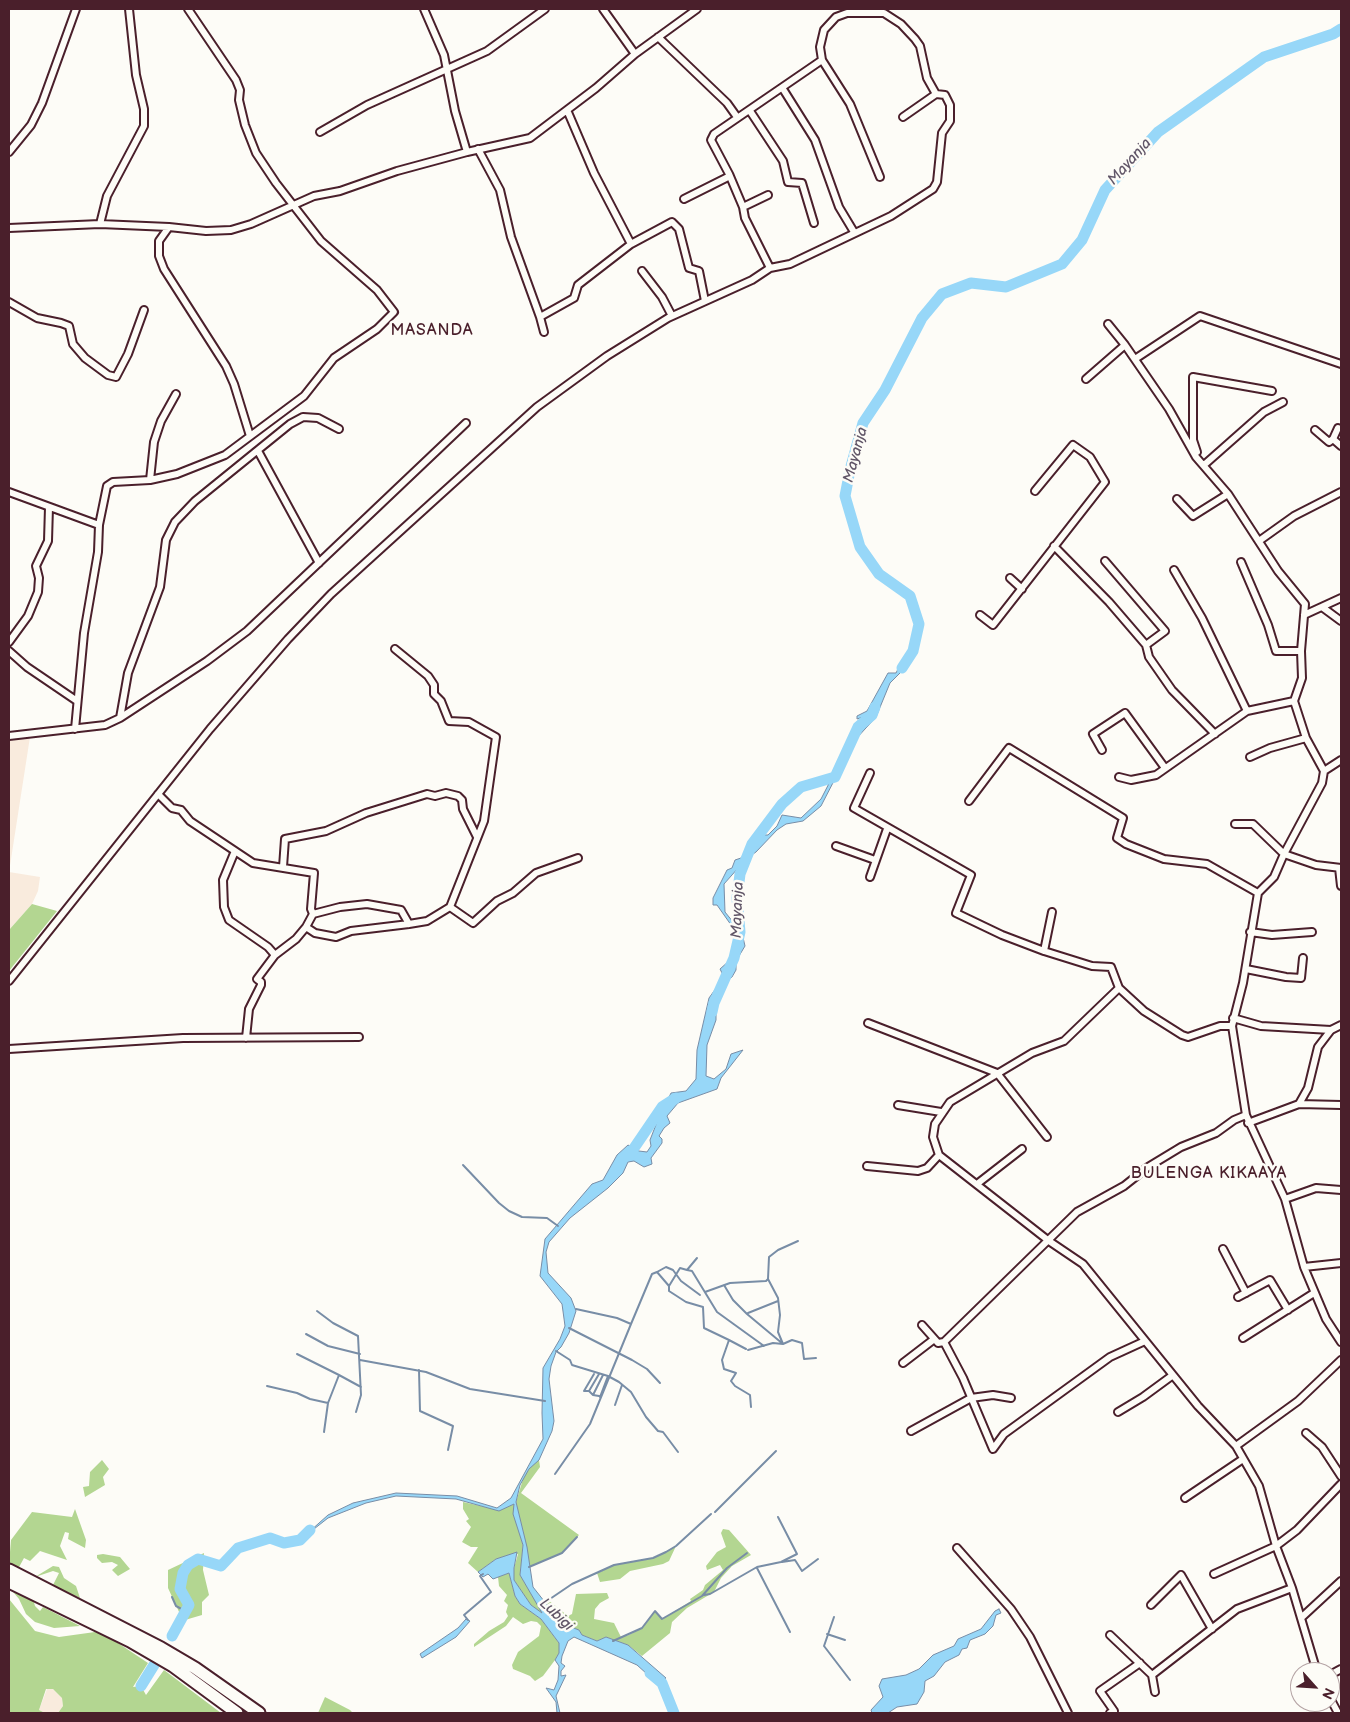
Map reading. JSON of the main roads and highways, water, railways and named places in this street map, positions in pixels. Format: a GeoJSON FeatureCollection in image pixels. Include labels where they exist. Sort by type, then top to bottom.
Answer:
{"type":"FeatureCollection","features":[{"type":"Feature","properties":{"kind":"highway"},"geometry":{"type":"LineString","coordinates":[[9,1570],[48,1595],[173,1666],[237,1713]]}},
{"type":"Feature","properties":{"kind":"highway"},"geometry":{"type":"LineString","coordinates":[[9,1582],[48,1595],[161,1648],[195,1668],[260,1713]]}},
{"type":"Feature","properties":{"kind":"water"},"geometry":{"type":"Polygon","coordinates":[[[910,657],[901,672],[890,683],[876,717],[855,740],[821,806],[803,821],[786,824],[777,830],[756,852],[747,858],[724,884],[725,912],[742,933],[745,946],[736,961],[736,970],[732,977],[720,986],[716,993],[716,1020],[707,1045],[706,1076],[714,1079],[726,1069],[731,1054],[743,1050],[721,1078],[717,1089],[678,1103],[667,1116],[670,1123],[659,1136],[662,1139],[662,1143],[651,1158],[652,1164],[644,1167],[634,1161],[628,1162],[623,1173],[608,1188],[570,1218],[549,1242],[546,1252],[548,1273],[571,1298],[576,1311],[569,1333],[556,1352],[551,1366],[549,1379],[554,1421],[552,1431],[539,1460],[529,1469],[520,1485],[516,1502],[527,1547],[533,1587],[548,1606],[571,1627],[579,1630],[582,1635],[597,1641],[606,1637],[628,1645],[666,1678],[657,1683],[637,1665],[574,1637],[568,1641],[562,1656],[561,1663],[565,1666],[561,1671],[561,1676],[566,1675],[556,1696],[560,1713],[557,1713],[556,1702],[546,1688],[554,1690],[558,1680],[559,1666],[555,1660],[559,1653],[559,1643],[541,1619],[520,1604],[515,1596],[509,1573],[493,1579],[488,1574],[483,1577],[478,1572],[496,1559],[517,1552],[514,1580],[531,1605],[542,1613],[520,1575],[523,1545],[513,1514],[514,1504],[499,1511],[456,1499],[396,1496],[366,1503],[328,1518],[300,1540],[328,1515],[353,1503],[396,1493],[457,1496],[497,1508],[511,1498],[543,1439],[543,1368],[560,1339],[565,1326],[562,1304],[540,1276],[545,1239],[592,1184],[603,1180],[617,1155],[628,1145],[639,1151],[647,1152],[651,1146],[650,1140],[657,1122],[671,1093],[686,1091],[696,1079],[697,1050],[709,998],[724,977],[720,969],[729,961],[739,944],[736,932],[717,905],[713,905],[713,898],[727,870],[732,868],[735,860],[741,858],[761,835],[768,835],[777,826],[782,815],[801,818],[821,799],[857,729],[868,718],[866,716],[857,719],[857,716],[867,711],[888,673],[896,673],[902,661],[910,657]]]}},
{"type":"Feature","properties":{"kind":"water"},"geometry":{"type":"Polygon","coordinates":[[[999,1609],[1001,1613],[996,1615],[993,1626],[985,1634],[970,1640],[967,1648],[962,1649],[959,1655],[945,1662],[934,1676],[925,1681],[924,1692],[917,1704],[897,1707],[888,1713],[872,1713],[871,1710],[883,1697],[879,1686],[882,1679],[906,1675],[919,1669],[933,1655],[954,1646],[958,1639],[981,1629],[995,1611],[999,1609]]]}},
{"type":"Feature","properties":{"kind":"water"},"geometry":{"type":"Polygon","coordinates":[[[466,1619],[470,1621],[456,1637],[422,1658],[420,1654],[458,1628],[466,1619]]]}},
{"type":"Feature","properties":{"kind":"waterway","name":"Mayanja"},"geometry":{"type":"LineString","coordinates":[[902,668],[913,651],[919,624],[910,596],[879,574],[860,547],[845,496],[863,423],[885,390],[922,318],[942,294],[971,283],[1006,287],[1062,264],[1082,240],[1105,190],[1158,132],[1264,57],[1333,34],[1341,29]]}},
{"type":"Feature","properties":{"kind":"waterway","name":"Mayanja"},"geometry":{"type":"LineString","coordinates":[[712,1012],[714,1003],[734,958],[740,932],[737,898],[740,874],[752,844],[782,804],[801,787],[835,777],[858,727],[872,715],[875,707]]}},
{"type":"Feature","properties":{"kind":"waterway","name":"Mayanja"},"geometry":{"type":"LineString","coordinates":[[623,1158],[630,1154],[662,1107],[676,1098]]}},
{"type":"Feature","properties":{"kind":"waterway"},"geometry":{"type":"LineString","coordinates":[[463,1165],[509,1211],[522,1217],[547,1218],[558,1226]]}},
{"type":"Feature","properties":{"kind":"waterway"},"geometry":{"type":"LineString","coordinates":[[705,1292],[730,1283],[766,1281],[768,1279],[769,1257],[778,1250],[798,1241]]}},
{"type":"Feature","properties":{"kind":"waterway"},"geometry":{"type":"LineString","coordinates":[[669,1286],[680,1268],[687,1270],[697,1258]]}},
{"type":"Feature","properties":{"kind":"waterway"},"geometry":{"type":"LineString","coordinates":[[657,1272],[666,1267],[673,1270],[681,1281],[700,1295]]}},
{"type":"Feature","properties":{"kind":"waterway"},"geometry":{"type":"LineString","coordinates":[[687,1270],[692,1271],[717,1312],[764,1346]]}},
{"type":"Feature","properties":{"kind":"waterway"},"geometry":{"type":"LineString","coordinates":[[576,1309],[617,1318],[631,1324],[652,1274],[657,1272],[669,1286],[669,1291],[686,1302],[703,1307],[704,1328],[729,1340],[722,1360],[724,1369],[736,1373],[731,1381],[735,1386],[750,1395],[751,1407]]}},
{"type":"Feature","properties":{"kind":"waterway"},"geometry":{"type":"LineString","coordinates":[[724,1285],[733,1300],[783,1344],[778,1332],[780,1315],[778,1298],[768,1279]]}},
{"type":"Feature","properties":{"kind":"waterway"},"geometry":{"type":"LineString","coordinates":[[748,1313],[778,1301]]}},
{"type":"Feature","properties":{"kind":"waterway"},"geometry":{"type":"LineString","coordinates":[[317,1311],[333,1323],[358,1336],[361,1395],[356,1412]]}},
{"type":"Feature","properties":{"kind":"waterway"},"geometry":{"type":"LineString","coordinates":[[555,1474],[590,1424],[631,1324]]}},
{"type":"Feature","properties":{"kind":"waterway"},"geometry":{"type":"LineString","coordinates":[[569,1328],[647,1369],[660,1383]]}},
{"type":"Feature","properties":{"kind":"waterway"},"geometry":{"type":"LineString","coordinates":[[306,1334],[328,1346],[360,1354]]}},
{"type":"Feature","properties":{"kind":"waterway"},"geometry":{"type":"LineString","coordinates":[[729,1340],[746,1349]]}},
{"type":"Feature","properties":{"kind":"waterway"},"geometry":{"type":"LineString","coordinates":[[748,1350],[773,1343],[783,1344],[792,1340],[802,1343],[804,1359],[816,1358]]}},
{"type":"Feature","properties":{"kind":"waterway"},"geometry":{"type":"LineString","coordinates":[[556,1351],[570,1360],[572,1365],[608,1376],[619,1382],[631,1392],[646,1417],[658,1431],[663,1432],[678,1452]]}},
{"type":"Feature","properties":{"kind":"waterway"},"geometry":{"type":"LineString","coordinates":[[297,1354],[339,1375]]}},
{"type":"Feature","properties":{"kind":"waterway"},"geometry":{"type":"LineString","coordinates":[[360,1360],[426,1372],[470,1389],[545,1401]]}},
{"type":"Feature","properties":{"kind":"waterway"},"geometry":{"type":"LineString","coordinates":[[419,1370],[420,1411],[453,1426],[448,1450]]}},
{"type":"Feature","properties":{"kind":"waterway"},"geometry":{"type":"LineString","coordinates":[[589,1391],[584,1391],[594,1374]]}},
{"type":"Feature","properties":{"kind":"waterway"},"geometry":{"type":"LineString","coordinates":[[593,1395],[589,1391],[599,1374]]}},
{"type":"Feature","properties":{"kind":"waterway"},"geometry":{"type":"LineString","coordinates":[[324,1432],[328,1403],[339,1375],[361,1387]]}},
{"type":"Feature","properties":{"kind":"waterway"},"geometry":{"type":"LineString","coordinates":[[599,1396],[593,1395],[603,1375]]}},
{"type":"Feature","properties":{"kind":"waterway"},"geometry":{"type":"LineString","coordinates":[[600,1397],[608,1376]]}},
{"type":"Feature","properties":{"kind":"waterway"},"geometry":{"type":"LineString","coordinates":[[615,1405],[622,1385]]}},
{"type":"Feature","properties":{"kind":"waterway"},"geometry":{"type":"LineString","coordinates":[[267,1386],[328,1403]]}},
{"type":"Feature","properties":{"kind":"waterway"},"geometry":{"type":"LineString","coordinates":[[715,1512],[776,1451]]}},
{"type":"Feature","properties":{"kind":"waterway"},"geometry":{"type":"LineString","coordinates":[[544,1603],[572,1584],[614,1565],[653,1558],[666,1552],[676,1546],[711,1514]]}},
{"type":"Feature","properties":{"kind":"waterway"},"geometry":{"type":"LineString","coordinates":[[704,1595],[710,1594],[757,1567],[781,1562],[797,1554],[778,1517]]}},
{"type":"Feature","properties":{"kind":"waterway"},"geometry":{"type":"LineString","coordinates":[[172,1636],[189,1605],[180,1589],[183,1573],[188,1565],[198,1559],[221,1566],[238,1548],[270,1538],[284,1543],[300,1540],[310,1530]]}},
{"type":"Feature","properties":{"kind":"waterway"},"geometry":{"type":"LineString","coordinates":[[529,1567],[562,1553],[577,1537]]}},
{"type":"Feature","properties":{"kind":"waterway"},"geometry":{"type":"LineString","coordinates":[[613,1641],[642,1628],[655,1611],[662,1619],[702,1596],[727,1568],[747,1553]]}},
{"type":"Feature","properties":{"kind":"waterway"},"geometry":{"type":"LineString","coordinates":[[782,1562],[795,1560],[802,1571],[818,1559]]}},
{"type":"Feature","properties":{"kind":"waterway"},"geometry":{"type":"LineString","coordinates":[[757,1568],[790,1632]]}},
{"type":"Feature","properties":{"kind":"waterway"},"geometry":{"type":"LineString","coordinates":[[468,1620],[464,1615],[491,1592],[480,1576],[483,1574]]}},
{"type":"Feature","properties":{"kind":"waterway"},"geometry":{"type":"LineString","coordinates":[[172,1597],[176,1606],[187,1612]]}},
{"type":"Feature","properties":{"kind":"waterway"},"geometry":{"type":"LineString","coordinates":[[834,1617],[824,1646],[850,1680]]}},
{"type":"Feature","properties":{"kind":"waterway"},"geometry":{"type":"LineString","coordinates":[[827,1634],[845,1640]]}},
{"type":"Feature","properties":{"kind":"waterway"},"geometry":{"type":"LineString","coordinates":[[141,1686],[154,1665]]}},
{"type":"Feature","properties":{"kind":"waterway","name":"Lubigi"},"geometry":{"type":"LineString","coordinates":[[650,1673],[662,1683],[674,1713]]}},
{"type":"Feature","properties":{"kind":"district","name":"MASANDA"},"geometry":{"type":"Point","coordinates":[432,331]}},
{"type":"Feature","properties":{"kind":"district","name":"BULENGA KIKAAYA"},"geometry":{"type":"Point","coordinates":[1209,1174]}}]}
